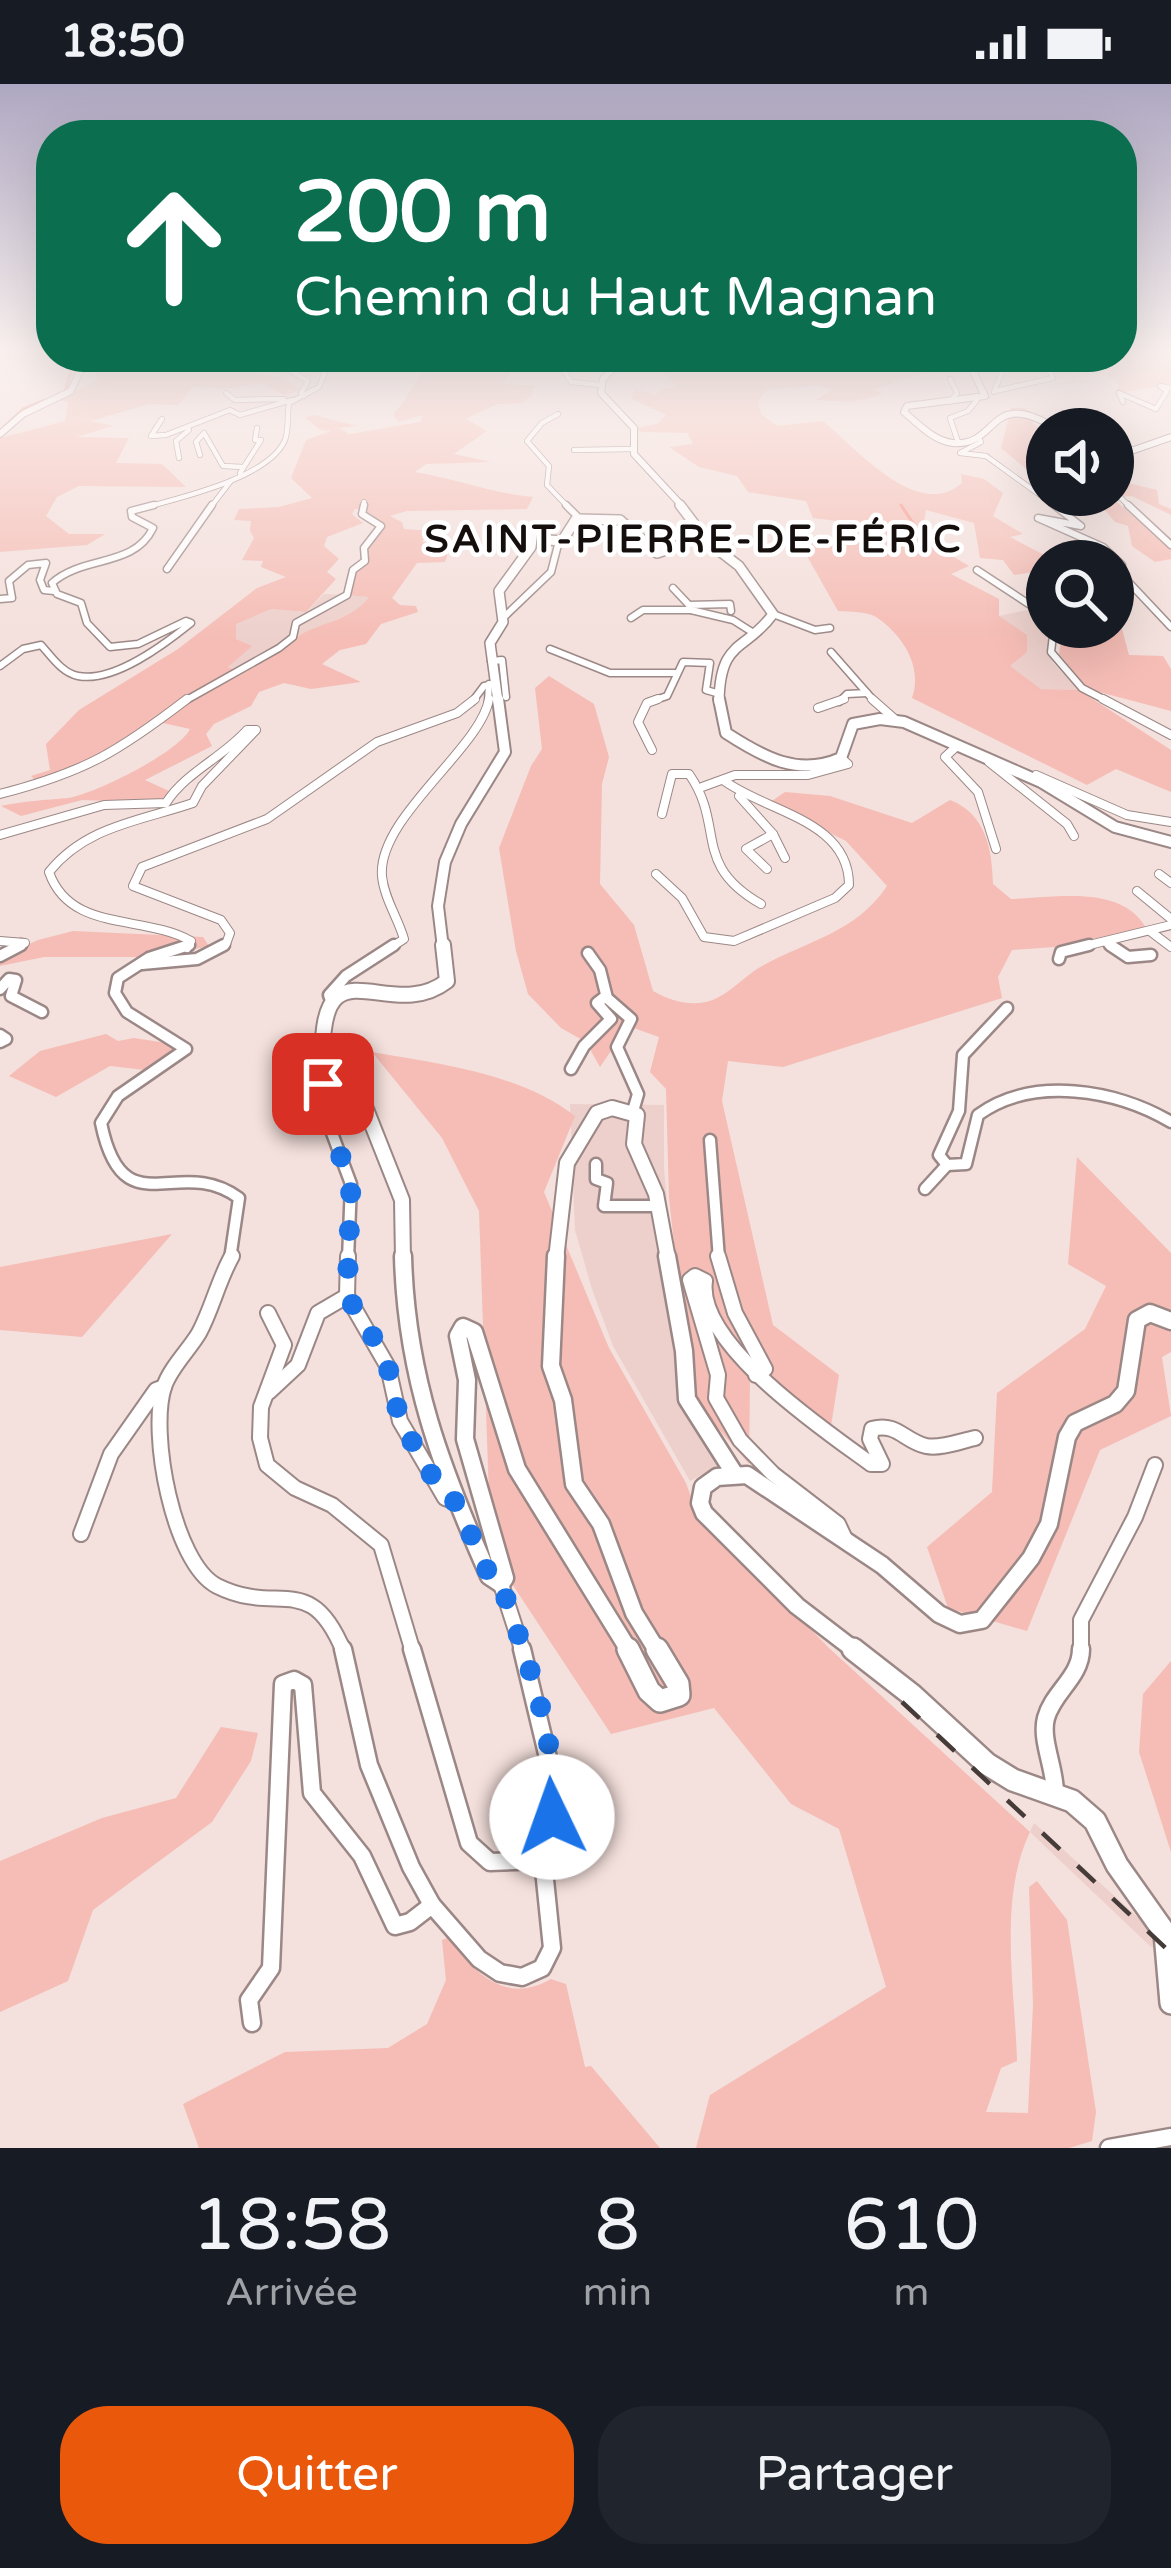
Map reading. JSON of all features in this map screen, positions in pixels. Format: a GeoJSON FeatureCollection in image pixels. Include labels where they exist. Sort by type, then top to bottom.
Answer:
{"type":"FeatureCollection","features":[{"type":"Feature","properties":{"kind":"street"},"geometry":{"type":"LineString","coordinates":[[177,448],[178,457]]}},
{"type":"Feature","properties":{"kind":"street"},"geometry":{"type":"LineString","coordinates":[[198,448],[200,455]]}},
{"type":"Feature","properties":{"kind":"street"},"geometry":{"type":"LineString","coordinates":[[213,448],[222,464],[242,471]]}},
{"type":"Feature","properties":{"kind":"street"},"geometry":{"type":"LineString","coordinates":[[242,471],[252,448]]}},
{"type":"Feature","properties":{"kind":"street"},"geometry":{"type":"LineString","coordinates":[[54,591],[52,580],[65,570],[147,543],[153,528],[130,512],[227,481],[275,448]]}},
{"type":"Feature","properties":{"kind":"street"},"geometry":{"type":"LineString","coordinates":[[533,448],[550,466],[548,484],[579,518],[624,522],[654,553],[663,551],[665,536],[702,535]]}},
{"type":"Feature","properties":{"kind":"street"},"geometry":{"type":"LineString","coordinates":[[969,448],[960,453],[986,456],[1075,520],[1081,526],[1038,518],[1106,549],[1122,565],[1122,575],[1171,627]]}},
{"type":"Feature","properties":{"kind":"street"},"geometry":{"type":"LineString","coordinates":[[574,450],[634,449],[664,490],[693,516],[702,535],[739,566],[773,614],[812,629],[830,628]]}},
{"type":"Feature","properties":{"kind":"street"},"geometry":{"type":"LineString","coordinates":[[167,569],[188,547],[227,481]]}},
{"type":"Feature","properties":{"kind":"street"},"geometry":{"type":"LineString","coordinates":[[2,797],[74,774],[125,746],[187,699],[279,648],[293,637],[296,623],[347,595],[353,570],[365,561],[364,548],[381,526],[362,514],[364,502]]}},
{"type":"Feature","properties":{"kind":"street"},"geometry":{"type":"LineString","coordinates":[[1134,512],[1171,545]]}},
{"type":"Feature","properties":{"kind":"street"},"geometry":{"type":"LineString","coordinates":[[503,618],[499,591],[531,547],[533,531],[542,530],[546,539],[559,541],[567,538],[579,518]]}},
{"type":"Feature","properties":{"kind":"street"},"geometry":{"type":"LineString","coordinates":[[456,1502],[445,1498],[400,1421],[388,1367],[347,1296],[351,1184],[326,1117],[322,1021],[332,1003],[369,991],[422,995],[437,991],[447,981],[438,909],[445,853],[462,816],[506,752],[490,643],[503,618],[550,572],[559,541]]}},
{"type":"Feature","properties":{"kind":"street"},"geometry":{"type":"LineString","coordinates":[[0,599],[12,598],[9,580],[33,563],[46,563],[40,580],[44,590],[81,603],[87,622],[110,647],[138,644],[193,622],[166,643],[90,676],[70,674],[41,645],[28,647],[0,666]]}},
{"type":"Feature","properties":{"kind":"street"},"geometry":{"type":"LineString","coordinates":[[977,570],[1026,602]]}},
{"type":"Feature","properties":{"kind":"street"},"geometry":{"type":"LineString","coordinates":[[673,588],[690,608],[733,620],[752,632]]}},
{"type":"Feature","properties":{"kind":"street"},"geometry":{"type":"LineString","coordinates":[[631,618],[643,610],[723,602],[731,611]]}},
{"type":"Feature","properties":{"kind":"street"},"geometry":{"type":"LineString","coordinates":[[773,614],[769,623],[729,655],[720,694],[726,734],[771,759],[806,769],[841,758]]}},
{"type":"Feature","properties":{"kind":"street"},"geometry":{"type":"LineString","coordinates":[[1051,648],[1082,688],[1171,735]]}},
{"type":"Feature","properties":{"kind":"street"},"geometry":{"type":"LineString","coordinates":[[550,649],[610,674],[677,673]]}},
{"type":"Feature","properties":{"kind":"street"},"geometry":{"type":"LineString","coordinates":[[831,652],[897,721],[1065,794],[1115,827],[1171,842]]}},
{"type":"Feature","properties":{"kind":"street"},"geometry":{"type":"LineString","coordinates":[[652,750],[638,722],[647,703],[667,696],[687,659],[710,663],[706,690],[720,694]]}},
{"type":"Feature","properties":{"kind":"street"},"geometry":{"type":"LineString","coordinates":[[491,661],[502,661],[506,697]]}},
{"type":"Feature","properties":{"kind":"street"},"geometry":{"type":"LineString","coordinates":[[142,964],[209,955],[226,944],[230,933],[221,920],[133,886],[142,867],[278,815],[362,751],[400,731],[460,713],[493,684]]}},
{"type":"Feature","properties":{"kind":"street"},"geometry":{"type":"LineString","coordinates":[[332,1003],[328,997],[346,976],[404,939],[382,869],[393,841],[447,760],[483,724],[491,710],[493,684]]}},
{"type":"Feature","properties":{"kind":"street"},"geometry":{"type":"LineString","coordinates":[[818,708],[843,701],[848,694],[867,694]]}},
{"type":"Feature","properties":{"kind":"street"},"geometry":{"type":"LineString","coordinates":[[841,758],[854,724],[897,721]]}},
{"type":"Feature","properties":{"kind":"street"},"geometry":{"type":"LineString","coordinates":[[0,835],[114,803],[166,802],[179,783],[226,753],[247,730],[256,730],[235,758],[196,788],[194,801],[129,820],[74,844],[49,872],[55,895],[63,903],[176,931],[191,941],[188,948],[154,956],[118,978],[118,1002],[186,1049],[109,1105],[101,1123],[111,1162],[133,1181],[214,1184],[226,1186],[239,1198],[235,1252],[213,1290],[202,1328],[164,1387],[161,1423],[169,1503],[180,1538],[211,1583],[243,1597],[306,1600],[331,1620],[346,1658],[379,1792],[432,1905],[490,1968],[510,1977],[532,1974],[548,1961],[552,1948],[543,1860],[554,1783],[528,1669],[501,1584],[489,1576],[430,1438],[407,1337],[401,1200],[364,1104],[325,1071]]}},
{"type":"Feature","properties":{"kind":"street"},"geometry":{"type":"LineString","coordinates":[[957,746],[945,757],[978,792],[996,849]]}},
{"type":"Feature","properties":{"kind":"street"},"geometry":{"type":"LineString","coordinates":[[702,787],[737,775],[820,775],[848,764],[841,758]]}},
{"type":"Feature","properties":{"kind":"street"},"geometry":{"type":"LineString","coordinates":[[991,760],[988,763],[1067,824],[1074,836]]}},
{"type":"Feature","properties":{"kind":"street"},"geometry":{"type":"LineString","coordinates":[[1005,766],[1040,776],[1127,815],[1171,822]]}},
{"type":"Feature","properties":{"kind":"street"},"geometry":{"type":"LineString","coordinates":[[662,814],[674,772],[686,772],[702,787],[713,862],[741,894],[760,904]]}},
{"type":"Feature","properties":{"kind":"street"},"geometry":{"type":"LineString","coordinates":[[724,780],[773,834],[785,858]]}},
{"type":"Feature","properties":{"kind":"street"},"geometry":{"type":"LineString","coordinates":[[656,874],[682,898],[704,938],[719,943],[752,934],[845,890],[850,870],[835,842],[794,816],[733,789]]}},
{"type":"Feature","properties":{"kind":"street"},"geometry":{"type":"LineString","coordinates":[[767,869],[746,849],[773,834]]}},
{"type":"Feature","properties":{"kind":"street"},"geometry":{"type":"LineString","coordinates":[[1159,874],[1171,883]]}},
{"type":"Feature","properties":{"kind":"street"},"geometry":{"type":"LineString","coordinates":[[1059,959],[1061,952],[1108,944],[1171,922],[1137,891]]}},
{"type":"Feature","properties":{"kind":"street"},"geometry":{"type":"LineString","coordinates":[[1150,931],[1171,947]]}},
{"type":"Feature","properties":{"kind":"street"},"geometry":{"type":"LineString","coordinates":[[0,943],[15,946],[0,956]]}},
{"type":"Feature","properties":{"kind":"street"},"geometry":{"type":"LineString","coordinates":[[1108,944],[1128,957],[1151,955]]}},
{"type":"Feature","properties":{"kind":"street"},"geometry":{"type":"LineString","coordinates":[[588,953],[600,970],[606,996],[631,1019],[617,1047],[638,1094],[633,1111]]}},
{"type":"Feature","properties":{"kind":"street"},"geometry":{"type":"LineString","coordinates":[[0,988],[16,980],[10,995],[42,1012]]}},
{"type":"Feature","properties":{"kind":"street"},"geometry":{"type":"LineString","coordinates":[[571,1069],[584,1046],[611,1019],[597,1003],[606,996]]}},
{"type":"Feature","properties":{"kind":"street"},"geometry":{"type":"LineString","coordinates":[[947,1165],[939,1155],[958,1111],[963,1055],[1007,1008]]}},
{"type":"Feature","properties":{"kind":"street"},"geometry":{"type":"LineString","coordinates":[[925,1189],[947,1165],[966,1164],[978,1115],[1000,1101],[1106,1093],[1136,1101],[1171,1122]]}},
{"type":"Feature","properties":{"kind":"street"},"geometry":{"type":"LineString","coordinates":[[501,1584],[505,1577],[465,1439],[467,1380],[458,1336],[463,1327],[473,1332],[524,1482],[584,1573],[649,1691],[661,1701],[679,1695],[678,1684],[634,1613],[602,1524],[574,1484],[562,1400],[551,1366],[567,1163],[597,1113],[612,1108],[633,1111],[638,1118],[634,1144],[657,1206],[684,1351],[688,1403],[734,1473],[756,1480],[900,1578],[939,1615],[960,1624],[982,1620],[1031,1558],[1049,1524],[1067,1437],[1075,1423],[1115,1404],[1126,1391],[1137,1321],[1150,1313],[1171,1321]]}},
{"type":"Feature","properties":{"kind":"street"},"geometry":{"type":"LineString","coordinates":[[710,1140],[713,1250],[736,1316],[764,1369],[756,1375]]}},
{"type":"Feature","properties":{"kind":"street"},"geometry":{"type":"LineString","coordinates":[[596,1164],[596,1179],[607,1184],[604,1206],[657,1206]]}},
{"type":"Feature","properties":{"kind":"street"},"geometry":{"type":"LineString","coordinates":[[847,1541],[838,1524],[772,1474],[740,1440],[716,1398],[718,1375],[690,1280],[695,1276],[705,1281],[703,1295],[756,1375],[779,1400],[858,1450],[871,1464],[882,1464],[870,1439],[878,1425],[894,1426],[929,1447],[975,1438]]}},
{"type":"Feature","properties":{"kind":"street"},"geometry":{"type":"LineString","coordinates":[[266,1395],[298,1365],[318,1313],[347,1296]]}},
{"type":"Feature","properties":{"kind":"street"},"geometry":{"type":"LineString","coordinates":[[268,1313],[284,1345],[266,1395],[260,1438],[268,1465],[295,1488],[332,1504],[381,1545],[469,1843],[490,1862],[543,1860]]}},
{"type":"Feature","properties":{"kind":"street"},"geometry":{"type":"LineString","coordinates":[[81,1534],[111,1454],[156,1390],[164,1387]]}},
{"type":"Feature","properties":{"kind":"street"},"geometry":{"type":"LineString","coordinates":[[1055,1795],[1056,1773],[1044,1728],[1047,1712],[1081,1664],[1081,1620],[1136,1517],[1156,1465]]}},
{"type":"Feature","properties":{"kind":"street"},"geometry":{"type":"LineString","coordinates":[[734,1473],[701,1488],[700,1506],[796,1606],[912,1694],[999,1772],[1072,1801],[1095,1821],[1127,1882],[1160,1922],[1167,1940],[1169,1996]]}},
{"type":"Feature","properties":{"kind":"street"},"geometry":{"type":"LineString","coordinates":[[252,2023],[249,2000],[272,1968],[282,1727],[279,1694],[283,1684],[294,1680],[303,1685],[312,1792],[362,1856],[382,1907],[395,1926],[410,1922],[432,1905]]}},
{"type":"Feature","properties":{"kind":"street"},"geometry":{"type":"LineString","coordinates":[[1109,2148],[1171,2137]]}},
{"type":"Feature","properties":{"kind":"shaded area"},"geometry":{"type":"Polygon","coordinates":[[[0,448],[124,448],[116,463],[162,464],[186,487],[79,486],[57,497],[46,516],[69,534],[105,534],[87,545],[0,552],[0,448]]]}},
{"type":"Feature","properties":{"kind":"shaded area"},"geometry":{"type":"Polygon","coordinates":[[[303,448],[462,448],[454,454],[491,462],[426,464],[415,472],[533,497],[527,509],[407,511],[390,516],[402,522],[404,529],[435,531],[421,542],[452,541],[445,562],[417,563],[392,598],[400,605],[416,606],[418,612],[381,624],[366,644],[340,650],[322,664],[361,682],[311,689],[284,683],[259,692],[251,706],[214,724],[206,734],[212,746],[145,780],[171,792],[162,803],[82,800],[21,816],[1,806],[68,798],[97,789],[154,760],[183,738],[190,729],[154,721],[95,760],[37,782],[31,776],[50,770],[46,744],[79,710],[178,649],[257,588],[286,577],[261,567],[263,561],[242,560],[254,538],[251,521],[234,520],[239,509],[279,507],[312,498],[291,478],[303,448]],[[355,509],[352,514],[363,523],[327,537],[324,546],[339,559],[327,572],[336,579],[306,612],[271,609],[236,624],[236,639],[252,646],[228,667],[241,672],[300,635],[355,610],[369,597],[347,595],[351,575],[365,561],[363,553],[381,527],[364,510],[355,509]]]}},
{"type":"Feature","properties":{"kind":"shaded area"},"geometry":{"type":"Polygon","coordinates":[[[671,448],[854,448],[888,477],[926,494],[945,493],[962,483],[961,474],[984,479],[1003,493],[993,516],[1023,534],[1010,537],[1026,545],[1026,573],[1014,575],[1003,560],[980,558],[974,523],[926,510],[922,533],[908,522],[917,535],[969,566],[951,574],[999,599],[999,616],[1026,634],[1027,652],[1010,666],[1041,689],[1079,690],[1171,750],[1171,792],[1116,769],[1087,785],[912,698],[913,663],[902,642],[876,617],[838,611],[803,549],[822,538],[860,535],[844,522],[813,518],[806,501],[748,492],[737,476],[699,467],[671,448]]]}},
{"type":"Feature","properties":{"kind":"shaded area"},"geometry":{"type":"Polygon","coordinates":[[[1001,448],[1026,448],[1026,469],[1001,448]]]}},
{"type":"Feature","properties":{"kind":"shaded area"},"geometry":{"type":"Polygon","coordinates":[[[1134,484],[1157,490],[1159,504],[1171,509],[1171,515],[1134,497],[1134,484]]]}},
{"type":"Feature","properties":{"kind":"shaded area"},"geometry":{"type":"Polygon","coordinates":[[[1110,516],[1133,516],[1171,548],[1171,559],[1155,562],[1134,547],[1128,526],[1110,516]]]}},
{"type":"Feature","properties":{"kind":"shaded area"},"geometry":{"type":"Polygon","coordinates":[[[324,594],[370,596],[360,609],[298,636],[265,661],[241,672],[227,666],[251,646],[236,639],[236,623],[271,609],[306,612],[324,594]]]}},
{"type":"Feature","properties":{"kind":"shaded area"},"geometry":{"type":"Polygon","coordinates":[[[1026,610],[1026,648],[1050,648],[1052,662],[1079,690],[1041,689],[1009,666],[999,616],[1026,610]]]}},
{"type":"Feature","properties":{"kind":"shaded area"},"geometry":{"type":"Polygon","coordinates":[[[1060,648],[1127,648],[1129,655],[1163,656],[1171,669],[1171,711],[1088,689],[1059,654],[1060,648]]]}},
{"type":"Feature","properties":{"kind":"shaded area"},"geometry":{"type":"Polygon","coordinates":[[[549,676],[594,704],[609,757],[602,784],[600,884],[634,925],[653,991],[665,997],[692,1003],[721,996],[762,966],[846,925],[887,886],[846,841],[769,803],[785,792],[830,796],[912,823],[950,800],[979,824],[991,858],[993,884],[1011,899],[1104,899],[1135,914],[1146,928],[1054,947],[1012,950],[998,977],[1002,998],[783,1067],[728,1061],[722,1101],[773,1325],[839,1375],[831,1426],[750,1380],[749,1464],[691,1397],[669,1198],[666,1089],[650,1072],[659,1037],[628,1026],[600,1067],[586,1042],[561,1028],[528,994],[516,951],[499,848],[542,749],[535,688],[549,676]]]}},
{"type":"Feature","properties":{"kind":"shaded area"},"geometry":{"type":"Polygon","coordinates":[[[73,931],[203,937],[209,946],[158,957],[44,957],[0,966],[0,958],[38,940],[73,931]]]}},
{"type":"Feature","properties":{"kind":"shaded area"},"geometry":{"type":"Polygon","coordinates":[[[106,1034],[118,1041],[134,1038],[179,1045],[178,1051],[145,1070],[110,1066],[56,1097],[9,1076],[40,1051],[106,1034]]]}},
{"type":"Feature","properties":{"kind":"shaded area"},"geometry":{"type":"Polygon","coordinates":[[[372,1052],[504,1080],[575,1116],[544,1192],[609,1348],[686,1483],[697,1514],[829,1648],[1030,1832],[1020,1858],[1011,1914],[1017,2061],[1001,2068],[986,2112],[1028,2113],[1033,2005],[1029,1887],[1037,1881],[1067,1920],[1096,2112],[1092,2141],[1069,2148],[696,2148],[710,2095],[886,1987],[839,1829],[791,1804],[714,1708],[611,1734],[491,1552],[479,1211],[442,1138],[372,1052]]]}},
{"type":"Feature","properties":{"kind":"shaded area"},"geometry":{"type":"Polygon","coordinates":[[[570,1104],[664,1105],[664,1168],[681,1361],[724,1463],[690,1481],[613,1346],[592,1289],[575,1230],[570,1104]]]}},
{"type":"Feature","properties":{"kind":"shaded area"},"geometry":{"type":"Polygon","coordinates":[[[1077,1157],[1171,1253],[1171,1352],[1162,1357],[1171,1416],[1100,1450],[1027,1631],[948,1608],[927,1547],[992,1492],[997,1393],[1085,1329],[1106,1286],[1068,1264],[1077,1157]]]}},
{"type":"Feature","properties":{"kind":"shaded area"},"geometry":{"type":"Polygon","coordinates":[[[172,1234],[82,1337],[0,1330],[0,1267],[172,1234]]]}},
{"type":"Feature","properties":{"kind":"shaded area"},"geometry":{"type":"Polygon","coordinates":[[[1171,1661],[1171,1852],[1139,1752],[1143,1694],[1171,1661]]]}},
{"type":"Feature","properties":{"kind":"shaded area"},"geometry":{"type":"Polygon","coordinates":[[[221,1727],[258,1733],[251,1761],[212,1822],[93,1910],[68,1981],[0,2012],[0,1861],[102,1818],[176,1798],[221,1727]]]}},
{"type":"Feature","properties":{"kind":"shaded area"},"geometry":{"type":"Polygon","coordinates":[[[1034,1823],[1154,1932],[1171,1961],[1030,1832],[1034,1823]]]}},
{"type":"Feature","properties":{"kind":"shaded area"},"geometry":{"type":"Polygon","coordinates":[[[450,1937],[469,1963],[493,1982],[520,1989],[551,1979],[566,1984],[585,2067],[591,2066],[660,2148],[199,2148],[183,2104],[285,2052],[388,2048],[427,2024],[446,1980],[442,1940],[450,1937]]]}},
{"type":"Feature","properties":{"kind":"waterway"},"geometry":{"type":"LineString","coordinates":[[901,505],[917,529],[948,555]]}},
{"type":"Feature","properties":{"kind":"railway"},"geometry":{"type":"LineString","coordinates":[[902,1702],[1171,1953]]}},
{"type":"Feature","properties":{"kind":"district","name":"SAINT-PIERRE-DE-FÉRIC"},"geometry":{"type":"Point","coordinates":[694,538]}},
{"type":"Feature","properties":{"kind":"route"},"geometry":{"type":"LineString","coordinates":[[323,1084],[326,1117],[345,1157],[351,1184],[347,1296],[388,1367],[400,1421],[445,1498],[456,1502],[492,1581],[501,1584],[540,1715],[554,1783],[552,1817]]}}]}
